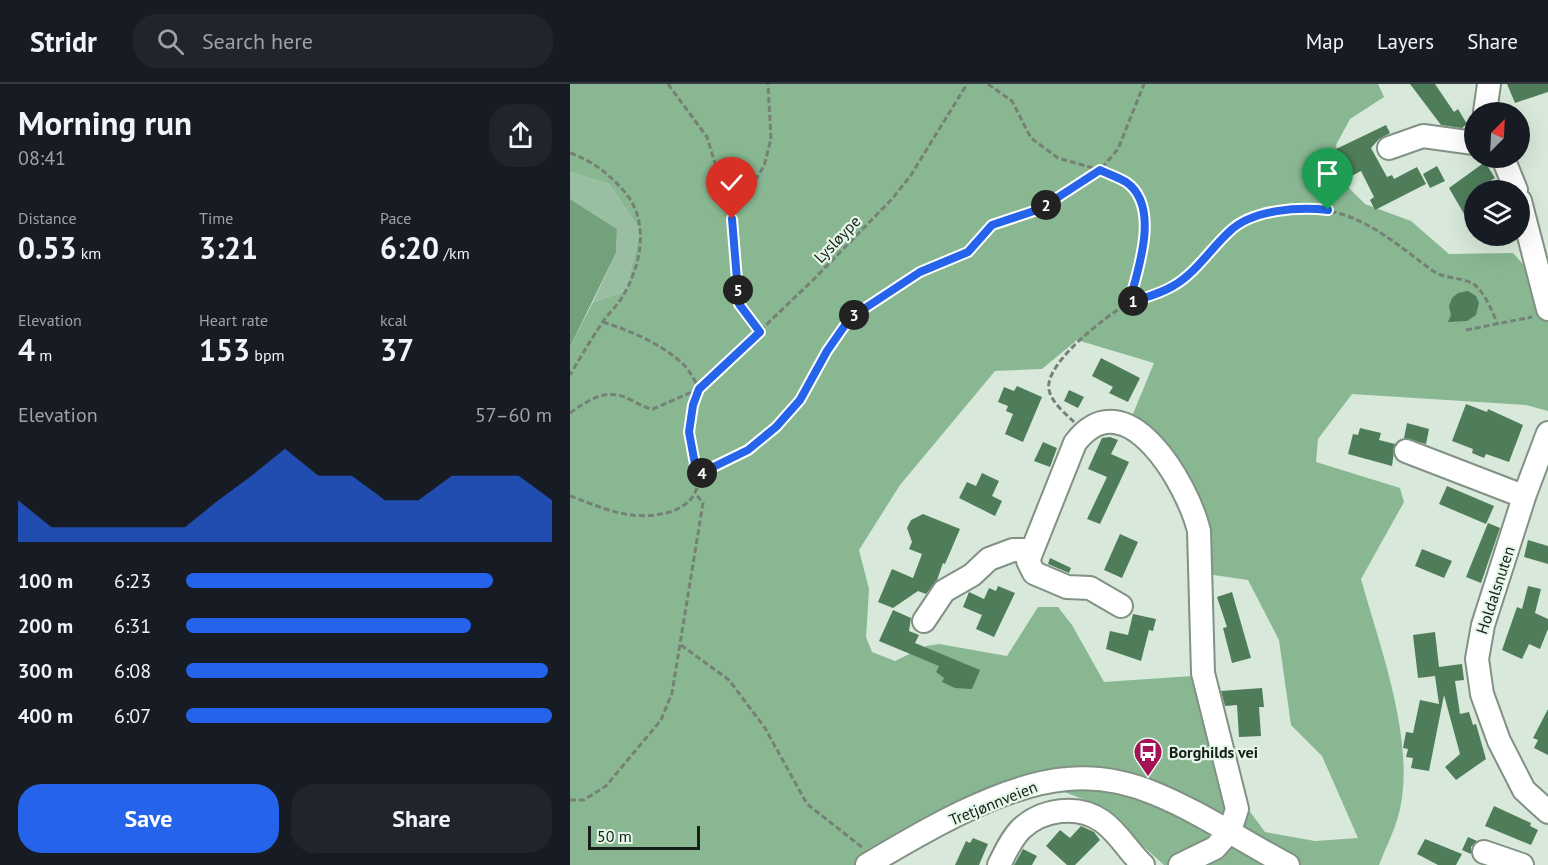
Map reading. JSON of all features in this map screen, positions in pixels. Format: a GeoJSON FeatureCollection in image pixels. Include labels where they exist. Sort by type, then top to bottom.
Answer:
{"type":"FeatureCollection","features":[{"type":"Feature","properties":{"kind":"street"},"geometry":{"type":"LineString","coordinates":[[1486,102],[1489,84]]}},
{"type":"Feature","properties":{"kind":"street"},"geometry":{"type":"LineString","coordinates":[[1389,148],[1423,136],[1464,142]]}},
{"type":"Feature","properties":{"kind":"street"},"geometry":{"type":"LineString","coordinates":[[1529,246],[1543,312]]}},
{"type":"Feature","properties":{"kind":"street"},"geometry":{"type":"LineString","coordinates":[[1121,606],[1090,588],[1067,587],[1034,573],[1028,561],[1030,550],[1045,525],[1075,443],[1083,432],[1100,422],[1115,421],[1127,424],[1138,432],[1173,472],[1194,509],[1200,551],[1202,653],[1206,692],[1237,808],[1230,831],[1215,848],[1186,864]]}},
{"type":"Feature","properties":{"kind":"street","name":"Holdalsnuten"},"geometry":{"type":"LineString","coordinates":[[1548,434],[1525,494],[1478,644],[1478,675],[1499,741],[1524,790],[1548,812]]}},
{"type":"Feature","properties":{"kind":"street"},"geometry":{"type":"LineString","coordinates":[[1406,451],[1515,493],[1525,494]]}},
{"type":"Feature","properties":{"kind":"street"},"geometry":{"type":"LineString","coordinates":[[924,621],[944,591],[972,575],[988,559],[1013,550],[1030,550]]}},
{"type":"Feature","properties":{"kind":"street","name":"Tretjønnveien"},"geometry":{"type":"LineString","coordinates":[[867,858],[1021,789],[1066,779],[1089,778],[1132,786],[1179,804],[1288,865]]}},
{"type":"Feature","properties":{"kind":"street"},"geometry":{"type":"LineString","coordinates":[[999,865],[1014,837],[1028,824],[1054,812],[1073,810],[1100,820],[1122,839],[1143,865]]}},
{"type":"Feature","properties":{"kind":"street"},"geometry":{"type":"LineString","coordinates":[[1484,852],[1522,865]]}},
{"type":"Feature","properties":{"kind":"path"},"geometry":{"type":"LineString","coordinates":[[668,84],[707,137],[732,219],[739,304],[760,332]]}},
{"type":"Feature","properties":{"kind":"path"},"geometry":{"type":"LineString","coordinates":[[732,219],[764,166],[771,139],[768,84]]}},
{"type":"Feature","properties":{"kind":"path","name":"Lysløype"},"geometry":{"type":"LineString","coordinates":[[570,413],[593,398],[608,393],[618,394],[653,409],[699,389],[760,332],[892,199],[917,165],[967,84]]}},
{"type":"Feature","properties":{"kind":"path"},"geometry":{"type":"LineString","coordinates":[[988,84],[1012,101],[1031,138],[1058,158],[1100,170],[1127,183],[1144,204],[1144,246],[1129,303]]}},
{"type":"Feature","properties":{"kind":"path"},"geometry":{"type":"LineString","coordinates":[[697,475],[748,450],[776,427],[800,400],[827,351],[850,318],[920,272],[968,252],[992,225],[1040,209],[1100,170],[1118,148],[1144,84]]}},
{"type":"Feature","properties":{"kind":"path"},"geometry":{"type":"LineString","coordinates":[[570,153],[606,171],[632,199],[640,223],[639,263],[621,300],[603,322],[570,375]]}},
{"type":"Feature","properties":{"kind":"path"},"geometry":{"type":"LineString","coordinates":[[1083,432],[1053,400],[1048,387],[1059,362],[1088,333],[1129,303],[1173,286],[1190,273],[1232,229],[1251,218],[1311,208],[1328,210],[1363,222],[1400,244],[1435,273],[1473,283],[1488,304],[1498,325]]}},
{"type":"Feature","properties":{"kind":"path"},"geometry":{"type":"LineString","coordinates":[[1466,330],[1498,325],[1543,312]]}},
{"type":"Feature","properties":{"kind":"path"},"geometry":{"type":"LineString","coordinates":[[570,496],[616,512],[647,516],[678,509],[688,504],[695,493],[697,475],[689,432],[693,405],[699,389],[686,366],[673,356],[632,333],[603,322]]}},
{"type":"Feature","properties":{"kind":"path"},"geometry":{"type":"LineString","coordinates":[[570,800],[584,800],[606,786],[661,720],[672,693],[702,513],[703,503],[695,493]]}},
{"type":"Feature","properties":{"kind":"path"},"geometry":{"type":"LineString","coordinates":[[681,645],[729,680],[765,728],[807,804],[867,858]]}},
{"type":"Feature","properties":{"kind":"shaded area"},"geometry":{"type":"Polygon","coordinates":[[[570,84],[1378,84],[1384,97],[1350,119],[1336,145],[1340,166],[1348,187],[1365,204],[1411,221],[1449,254],[1513,253],[1548,292],[1548,411],[1526,405],[1352,394],[1318,439],[1316,462],[1400,488],[1404,502],[1361,579],[1386,663],[1403,753],[1400,809],[1379,865],[1164,865],[1096,804],[1035,781],[861,865],[570,865],[570,347],[593,302],[626,291],[640,230],[609,184],[570,172],[570,84]],[[1077,340],[1042,369],[995,371],[900,485],[859,550],[869,589],[866,637],[872,652],[895,661],[926,646],[939,644],[1007,656],[1038,607],[1058,607],[1072,625],[1104,682],[1192,676],[1234,790],[1265,832],[1315,841],[1358,838],[1322,756],[1291,725],[1279,640],[1248,580],[1207,574],[1179,489],[1128,426],[1154,363],[1077,340]]]}},
{"type":"Feature","properties":{"kind":"shaded area"},"geometry":{"type":"Polygon","coordinates":[[[570,172],[609,184],[640,230],[626,291],[593,302],[616,253],[617,229],[570,199],[570,172]]]}},
{"type":"Feature","properties":{"kind":"shaded area"},"geometry":{"type":"Polygon","coordinates":[[[570,199],[617,229],[616,253],[570,347],[570,199]]]}},
{"type":"Feature","properties":{"kind":"building"},"geometry":{"type":"Polygon","coordinates":[[[1410,84],[1435,84],[1454,112],[1458,109],[1464,119],[1462,128],[1441,125],[1410,84]]]}},
{"type":"Feature","properties":{"kind":"building"},"geometry":{"type":"Polygon","coordinates":[[[1507,84],[1548,84],[1548,92],[1515,102],[1507,84]]]}},
{"type":"Feature","properties":{"kind":"building"},"geometry":{"type":"Polygon","coordinates":[[[1386,125],[1390,133],[1379,139],[1371,148],[1387,177],[1392,175],[1394,179],[1417,167],[1426,184],[1375,210],[1370,200],[1374,197],[1361,171],[1340,182],[1335,172],[1344,167],[1336,149],[1386,125]]]}},
{"type":"Feature","properties":{"kind":"building"},"geometry":{"type":"Polygon","coordinates":[[[1437,166],[1445,181],[1430,188],[1423,174],[1437,166]]]}},
{"type":"Feature","properties":{"kind":"building"},"geometry":{"type":"Polygon","coordinates":[[[1477,168],[1489,168],[1495,178],[1464,180],[1464,214],[1449,188],[1477,168]]]}},
{"type":"Feature","properties":{"kind":"building"},"geometry":{"type":"Polygon","coordinates":[[[1468,291],[1476,296],[1479,303],[1476,315],[1467,321],[1448,322],[1451,315],[1449,306],[1452,298],[1458,293],[1468,291]]]}},
{"type":"Feature","properties":{"kind":"building"},"geometry":{"type":"Polygon","coordinates":[[[1101,358],[1140,378],[1128,402],[1109,393],[1113,387],[1092,376],[1101,358]]]}},
{"type":"Feature","properties":{"kind":"building"},"geometry":{"type":"Polygon","coordinates":[[[1017,386],[1042,397],[1023,442],[1005,434],[1013,414],[1006,411],[1008,406],[998,402],[1004,387],[1014,391],[1017,386]]]}},
{"type":"Feature","properties":{"kind":"building"},"geometry":{"type":"Polygon","coordinates":[[[1069,390],[1084,397],[1078,408],[1064,401],[1069,390]]]}},
{"type":"Feature","properties":{"kind":"building"},"geometry":{"type":"Polygon","coordinates":[[[1466,404],[1487,412],[1488,409],[1523,425],[1509,462],[1486,454],[1484,458],[1472,453],[1473,449],[1452,441],[1466,404]]]}},
{"type":"Feature","properties":{"kind":"building"},"geometry":{"type":"Polygon","coordinates":[[[1407,423],[1429,429],[1426,444],[1404,438],[1407,423]]]}},
{"type":"Feature","properties":{"kind":"building"},"geometry":{"type":"Polygon","coordinates":[[[1360,428],[1381,433],[1379,440],[1395,444],[1392,466],[1348,454],[1353,434],[1358,435],[1360,428]]]}},
{"type":"Feature","properties":{"kind":"building"},"geometry":{"type":"Polygon","coordinates":[[[1110,437],[1118,440],[1111,454],[1129,462],[1100,524],[1087,519],[1107,477],[1088,469],[1102,438],[1110,437]]]}},
{"type":"Feature","properties":{"kind":"building"},"geometry":{"type":"Polygon","coordinates":[[[1043,442],[1057,448],[1050,467],[1034,461],[1043,442]]]}},
{"type":"Feature","properties":{"kind":"building"},"geometry":{"type":"Polygon","coordinates":[[[982,473],[999,481],[992,496],[1002,501],[995,516],[959,498],[967,482],[976,486],[982,473]]]}},
{"type":"Feature","properties":{"kind":"building"},"geometry":{"type":"Polygon","coordinates":[[[1447,486],[1494,506],[1486,524],[1439,504],[1447,486]]]}},
{"type":"Feature","properties":{"kind":"building"},"geometry":{"type":"Polygon","coordinates":[[[923,514],[960,529],[937,580],[926,594],[918,591],[893,608],[878,602],[892,569],[913,578],[922,554],[909,549],[912,542],[907,528],[911,520],[923,514]]]}},
{"type":"Feature","properties":{"kind":"building"},"geometry":{"type":"Polygon","coordinates":[[[1488,523],[1500,528],[1481,583],[1466,577],[1488,523]]]}},
{"type":"Feature","properties":{"kind":"building"},"geometry":{"type":"Polygon","coordinates":[[[1120,534],[1138,542],[1122,578],[1104,570],[1120,534]]]}},
{"type":"Feature","properties":{"kind":"building"},"geometry":{"type":"Polygon","coordinates":[[[1528,540],[1548,546],[1548,564],[1524,557],[1528,540]]]}},
{"type":"Feature","properties":{"kind":"building"},"geometry":{"type":"Polygon","coordinates":[[[1422,549],[1452,561],[1444,578],[1415,566],[1422,549]]]}},
{"type":"Feature","properties":{"kind":"building"},"geometry":{"type":"Polygon","coordinates":[[[1050,558],[1071,568],[1069,573],[1048,564],[1050,558]]]}},
{"type":"Feature","properties":{"kind":"building"},"geometry":{"type":"Polygon","coordinates":[[[998,586],[1015,593],[994,637],[976,629],[982,615],[963,607],[969,592],[984,599],[989,588],[996,591],[998,586]]]}},
{"type":"Feature","properties":{"kind":"building"},"geometry":{"type":"Polygon","coordinates":[[[1528,586],[1541,589],[1535,613],[1548,619],[1548,629],[1540,649],[1529,644],[1522,659],[1502,650],[1517,607],[1522,609],[1528,586]]]}},
{"type":"Feature","properties":{"kind":"building"},"geometry":{"type":"Polygon","coordinates":[[[1232,592],[1251,658],[1232,663],[1223,628],[1227,627],[1217,597],[1232,592]]]}},
{"type":"Feature","properties":{"kind":"building"},"geometry":{"type":"Polygon","coordinates":[[[893,610],[911,618],[909,631],[919,635],[915,643],[980,670],[972,689],[955,688],[942,682],[944,678],[936,672],[939,666],[879,641],[893,610]]]}},
{"type":"Feature","properties":{"kind":"building"},"geometry":{"type":"Polygon","coordinates":[[[1133,614],[1156,619],[1153,631],[1149,630],[1141,661],[1106,649],[1110,631],[1128,635],[1133,614]]]}},
{"type":"Feature","properties":{"kind":"building"},"geometry":{"type":"Polygon","coordinates":[[[1435,632],[1439,667],[1462,664],[1464,680],[1455,681],[1460,714],[1469,712],[1473,725],[1476,724],[1486,759],[1456,780],[1445,767],[1460,754],[1444,695],[1429,771],[1411,768],[1413,758],[1406,757],[1408,749],[1403,748],[1406,732],[1413,733],[1420,700],[1439,704],[1435,676],[1418,678],[1413,635],[1435,632]]]}},
{"type":"Feature","properties":{"kind":"building"},"geometry":{"type":"Polygon","coordinates":[[[1262,688],[1264,707],[1259,707],[1261,736],[1239,737],[1237,705],[1225,706],[1221,691],[1262,688]]]}},
{"type":"Feature","properties":{"kind":"building"},"geometry":{"type":"Polygon","coordinates":[[[1548,709],[1548,755],[1534,748],[1538,740],[1533,738],[1548,709]]]}},
{"type":"Feature","properties":{"kind":"building"},"geometry":{"type":"Polygon","coordinates":[[[1494,806],[1531,823],[1530,826],[1538,830],[1531,845],[1485,826],[1494,806]]]}},
{"type":"Feature","properties":{"kind":"building"},"geometry":{"type":"Polygon","coordinates":[[[1081,826],[1094,832],[1100,840],[1075,865],[1067,865],[1046,846],[1060,830],[1070,838],[1081,826]]]}},
{"type":"Feature","properties":{"kind":"building"},"geometry":{"type":"Polygon","coordinates":[[[1468,837],[1477,841],[1471,847],[1471,854],[1462,850],[1468,837]]]}},
{"type":"Feature","properties":{"kind":"building"},"geometry":{"type":"Polygon","coordinates":[[[973,838],[988,844],[979,865],[955,865],[966,841],[970,843],[973,838]]]}},
{"type":"Feature","properties":{"kind":"building"},"geometry":{"type":"Polygon","coordinates":[[[1425,839],[1462,854],[1456,865],[1438,865],[1417,854],[1425,839]]]}},
{"type":"Feature","properties":{"kind":"building"},"geometry":{"type":"Polygon","coordinates":[[[1023,849],[1037,856],[1032,865],[1014,865],[1023,849]]]}},
{"type":"Feature","properties":{"kind":"place","name":"Borghilds vei"},"geometry":{"type":"Point","coordinates":[1148,778]}},
{"type":"Feature","properties":{"kind":"route"},"geometry":{"type":"LineString","coordinates":[[732,219],[739,304],[760,332],[699,389],[693,405],[689,432],[697,475],[748,450],[776,427],[800,400],[827,351],[850,318],[920,272],[968,252],[992,225],[1040,209],[1100,170],[1127,183],[1144,204],[1144,246],[1129,303],[1173,286],[1190,273],[1232,229],[1251,218],[1311,208],[1328,210]]}}]}
